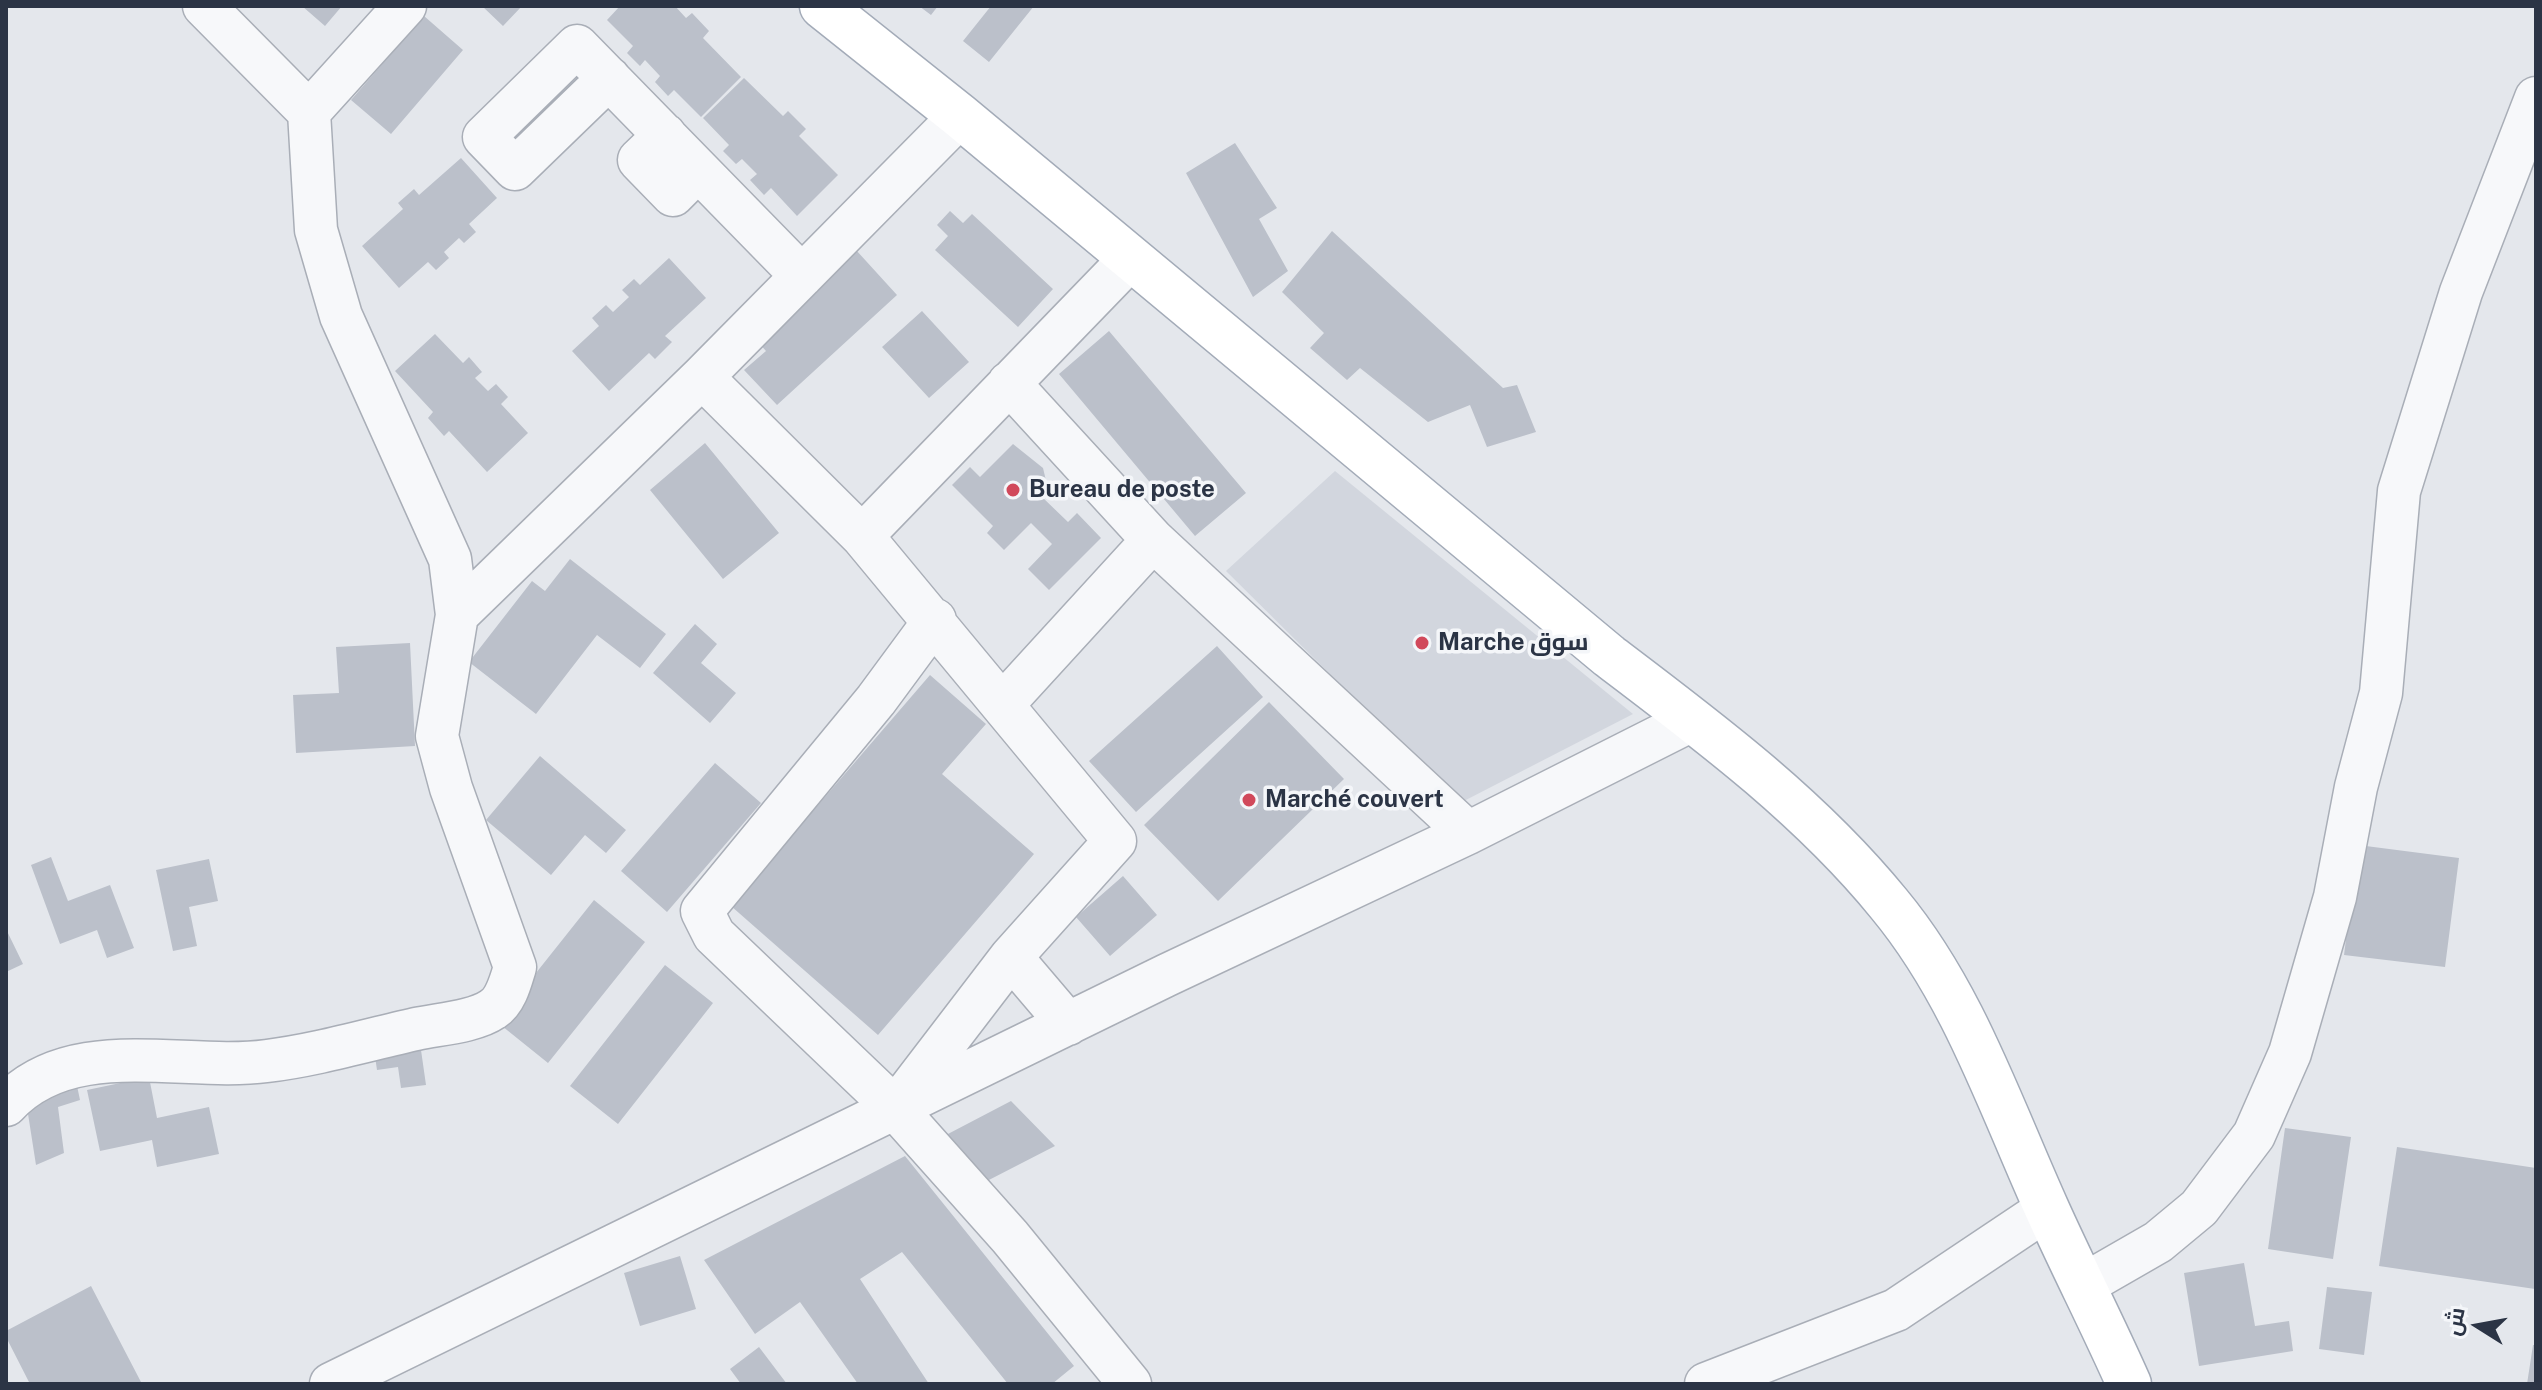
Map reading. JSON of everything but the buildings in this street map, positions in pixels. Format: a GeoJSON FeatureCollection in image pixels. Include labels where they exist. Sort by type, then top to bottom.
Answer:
{"type":"FeatureCollection","features":[{"type":"Feature","properties":{"kind":"main road"},"geometry":{"type":"LineString","coordinates":[[822,6],[960,116],[1609,656],[1692,720],[1839,846],[1891,905],[1933,965],[1971,1036],[2129,1384]]}},
{"type":"Feature","properties":{"kind":"street"},"geometry":{"type":"LineString","coordinates":[[6,1105],[24,1086],[59,1070],[140,1059],[266,1061],[460,1020],[494,1009],[508,989],[515,967],[451,788],[437,736],[457,615],[450,559],[341,316],[316,230],[309,112],[204,6]]}},
{"type":"Feature","properties":{"kind":"street"},"geometry":{"type":"LineString","coordinates":[[309,112],[405,6]]}},
{"type":"Feature","properties":{"kind":"street"},"geometry":{"type":"LineString","coordinates":[[609,78],[665,135],[639,160],[664,186],[673,195],[698,170],[802,276]]}},
{"type":"Feature","properties":{"kind":"street"},"geometry":{"type":"LineString","coordinates":[[2085,1284],[2158,1242],[2199,1208],[2254,1135],[2290,1053],[2335,897],[2356,787],[2381,693],[2399,491],[2461,292],[2536,98]]}},
{"type":"Feature","properties":{"kind":"street"},"geometry":{"type":"LineString","coordinates":[[457,615],[702,377],[960,116]]}},
{"type":"Feature","properties":{"kind":"street"},"geometry":{"type":"LineString","coordinates":[[862,536],[1131,258]]}},
{"type":"Feature","properties":{"kind":"street"},"geometry":{"type":"LineString","coordinates":[[702,377],[862,536],[935,620],[1115,841],[1011,957],[895,1108]]}},
{"type":"Feature","properties":{"kind":"street"},"geometry":{"type":"LineString","coordinates":[[1009,383],[1153,540],[1468,833]]}},
{"type":"Feature","properties":{"kind":"street"},"geometry":{"type":"LineString","coordinates":[[1003,704],[1153,540]]}},
{"type":"Feature","properties":{"kind":"street"},"geometry":{"type":"LineString","coordinates":[[935,620],[876,700],[702,911],[714,935],[732,954],[895,1108],[1010,1237],[1130,1384]]}},
{"type":"Feature","properties":{"kind":"street"},"geometry":{"type":"LineString","coordinates":[[331,1384],[1068,1024],[1468,833],[1692,720]]}},
{"type":"Feature","properties":{"kind":"street"},"geometry":{"type":"LineString","coordinates":[[1011,957],[1068,1024]]}},
{"type":"Feature","properties":{"kind":"street"},"geometry":{"type":"LineString","coordinates":[[1706,1384],[1896,1310],[2047,1209]]}},
{"type":"Feature","properties":{"kind":"shaded area","name":"Marche سوق"},"geometry":{"type":"Polygon","coordinates":[[[1335,471],[1633,714],[1460,803],[1226,571],[1335,471]]]}},
{"type":"Feature","properties":{"kind":"place","name":"Bureau de poste"},"geometry":{"type":"Point","coordinates":[1013,490]}},
{"type":"Feature","properties":{"kind":"place","name":"Marche سوق"},"geometry":{"type":"Point","coordinates":[1422,643]}},
{"type":"Feature","properties":{"kind":"place","name":"Marché couvert"},"geometry":{"type":"Point","coordinates":[1249,800]}}]}
